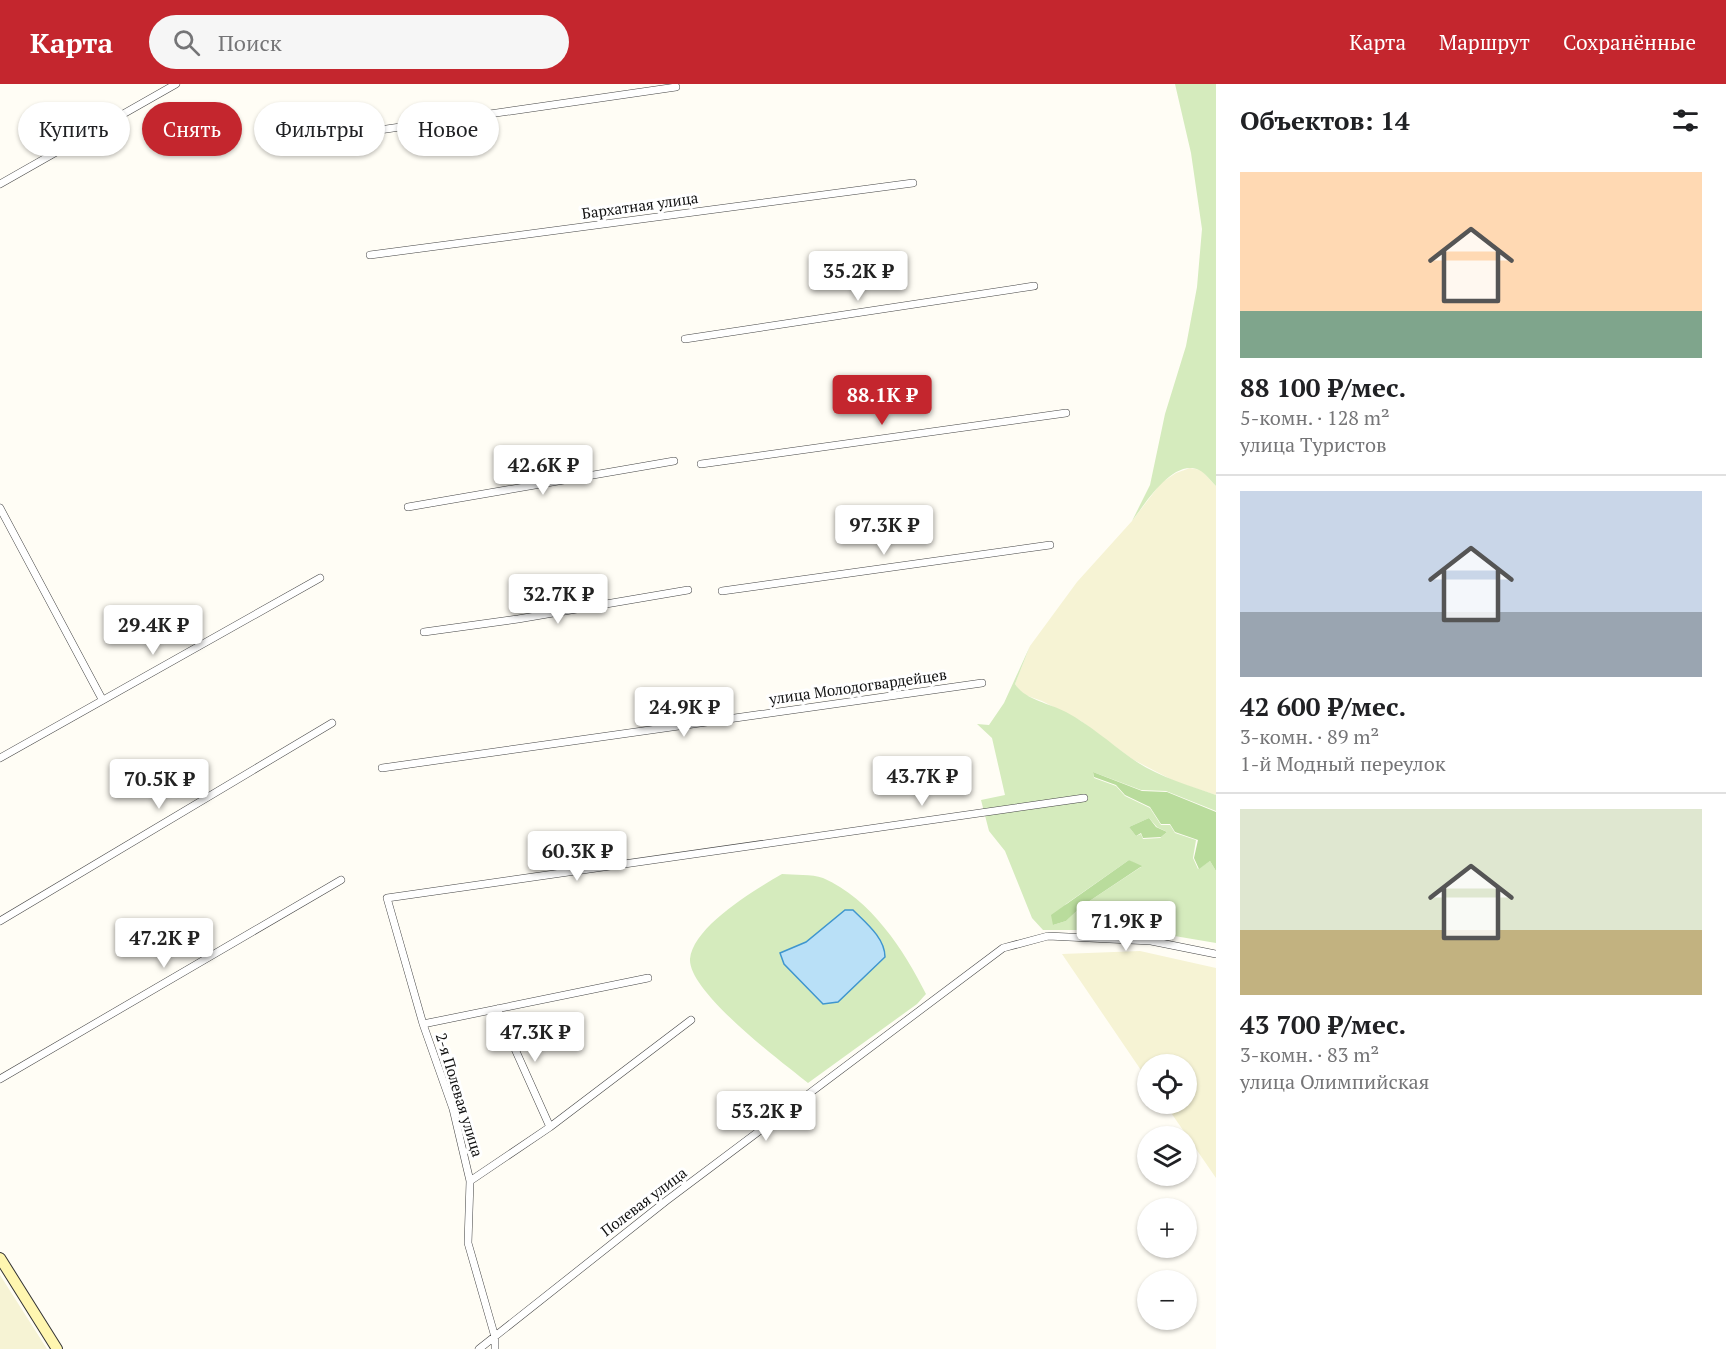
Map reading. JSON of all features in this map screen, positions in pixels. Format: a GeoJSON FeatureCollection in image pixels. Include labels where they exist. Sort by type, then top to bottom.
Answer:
{"type":"FeatureCollection","features":[{"type":"Feature","properties":{"kind":"main road"},"geometry":{"type":"LineString","coordinates":[[0,1258],[57,1349]]}},
{"type":"Feature","properties":{"kind":"street"},"geometry":{"type":"LineString","coordinates":[[0,184],[176,84]]}},
{"type":"Feature","properties":{"kind":"street"},"geometry":{"type":"LineString","coordinates":[[385,129],[676,87]]}},
{"type":"Feature","properties":{"kind":"street","name":"Бархатная улица"},"geometry":{"type":"LineString","coordinates":[[370,255],[913,183]]}},
{"type":"Feature","properties":{"kind":"street"},"geometry":{"type":"LineString","coordinates":[[685,339],[1034,286]]}},
{"type":"Feature","properties":{"kind":"street"},"geometry":{"type":"LineString","coordinates":[[701,464],[1066,413]]}},
{"type":"Feature","properties":{"kind":"street"},"geometry":{"type":"LineString","coordinates":[[408,507],[674,461]]}},
{"type":"Feature","properties":{"kind":"street"},"geometry":{"type":"LineString","coordinates":[[0,508],[102,699]]}},
{"type":"Feature","properties":{"kind":"street"},"geometry":{"type":"LineString","coordinates":[[722,591],[1050,545]]}},
{"type":"Feature","properties":{"kind":"street"},"geometry":{"type":"LineString","coordinates":[[0,758],[320,578]]}},
{"type":"Feature","properties":{"kind":"street"},"geometry":{"type":"LineString","coordinates":[[424,632],[518,619],[688,590]]}},
{"type":"Feature","properties":{"kind":"street","name":"улица Молодогвардейцев"},"geometry":{"type":"LineString","coordinates":[[382,768],[982,683]]}},
{"type":"Feature","properties":{"kind":"street"},"geometry":{"type":"LineString","coordinates":[[0,921],[332,723]]}},
{"type":"Feature","properties":{"kind":"street","name":"2-я Полевая улица"},"geometry":{"type":"LineString","coordinates":[[495,1349],[495,1337],[468,1244],[471,1181],[453,1109],[423,1024],[387,898],[764,842],[1084,798]]}},
{"type":"Feature","properties":{"kind":"street"},"geometry":{"type":"LineString","coordinates":[[0,1079],[341,880]]}},
{"type":"Feature","properties":{"kind":"street","name":"Полевая улица"},"geometry":{"type":"LineString","coordinates":[[479,1349],[666,1201],[1003,948],[1048,936],[1151,940],[1216,954]]}},
{"type":"Feature","properties":{"kind":"street"},"geometry":{"type":"LineString","coordinates":[[423,1024],[648,978]]}},
{"type":"Feature","properties":{"kind":"street"},"geometry":{"type":"LineString","coordinates":[[497,1009],[550,1127]]}},
{"type":"Feature","properties":{"kind":"street"},"geometry":{"type":"LineString","coordinates":[[471,1181],[550,1127],[691,1020]]}},
{"type":"Feature","properties":{"kind":"shaded area"},"geometry":{"type":"Polygon","coordinates":[[[1190,468],[1201,470],[1216,486],[1216,795],[1176,782],[1132,759],[1081,721],[1042,701],[1022,694],[1015,684],[1030,646],[1077,582],[1132,521],[1161,483],[1176,473],[1190,468]]]}},
{"type":"Feature","properties":{"kind":"shaded area"},"geometry":{"type":"Polygon","coordinates":[[[1140,951],[1216,968],[1216,1178],[1197,1150],[1197,1126],[1180,1126],[1172,1114],[1197,1114],[1197,1054],[1137,1054],[1137,1064],[1062,954],[1140,951]]]}},
{"type":"Feature","properties":{"kind":"shaded area"},"geometry":{"type":"Polygon","coordinates":[[[0,1275],[47,1349],[0,1349],[0,1275]]]}},
{"type":"Feature","properties":{"kind":"green space"},"geometry":{"type":"Polygon","coordinates":[[[1175,84],[1216,84],[1216,486],[1199,470],[1189,468],[1179,471],[1170,476],[1152,494],[1132,521],[1150,485],[1165,414],[1186,346],[1197,287],[1202,229],[1191,153],[1175,84]]]}},
{"type":"Feature","properties":{"kind":"green space"},"geometry":{"type":"Polygon","coordinates":[[[1030,646],[1015,684],[1025,694],[1075,717],[1151,770],[1216,795],[1216,811],[1166,791],[1141,790],[1093,772],[1094,778],[1116,786],[1125,796],[1150,808],[1161,825],[1170,825],[1175,833],[1196,840],[1193,858],[1198,869],[1210,861],[1216,871],[1216,943],[1139,930],[1043,930],[1032,918],[1005,851],[989,831],[981,800],[1005,795],[992,738],[977,724],[989,725],[1004,703],[1030,646]],[[1149,818],[1129,827],[1136,836],[1141,834],[1143,839],[1160,838],[1167,832],[1157,827],[1149,818]],[[1129,860],[1066,904],[1053,925],[1066,921],[1082,906],[1141,867],[1129,860]]]}},
{"type":"Feature","properties":{"kind":"green space"},"geometry":{"type":"Polygon","coordinates":[[[1093,772],[1142,791],[1167,792],[1216,812],[1216,871],[1210,861],[1199,869],[1194,858],[1198,840],[1175,832],[1170,824],[1161,824],[1150,807],[1125,795],[1116,785],[1094,777],[1093,772]]]}},
{"type":"Feature","properties":{"kind":"green space"},"geometry":{"type":"Polygon","coordinates":[[[1149,818],[1156,827],[1167,832],[1161,837],[1143,838],[1141,833],[1136,836],[1129,827],[1149,818]]]}},
{"type":"Feature","properties":{"kind":"green space"},"geometry":{"type":"Polygon","coordinates":[[[1129,860],[1142,866],[1082,906],[1066,921],[1053,925],[1051,915],[1129,860]]]}},
{"type":"Feature","properties":{"kind":"green space"},"geometry":{"type":"Polygon","coordinates":[[[782,874],[823,878],[856,899],[871,912],[896,943],[926,994],[917,1004],[808,1083],[759,1044],[720,1007],[693,973],[690,959],[694,946],[714,922],[742,899],[782,874]]]}},
{"type":"Feature","properties":{"kind":"water"},"geometry":{"type":"Polygon","coordinates":[[[845,910],[853,910],[874,931],[882,943],[885,957],[838,1002],[823,1004],[784,964],[780,953],[806,942],[845,910]]]}}]}
